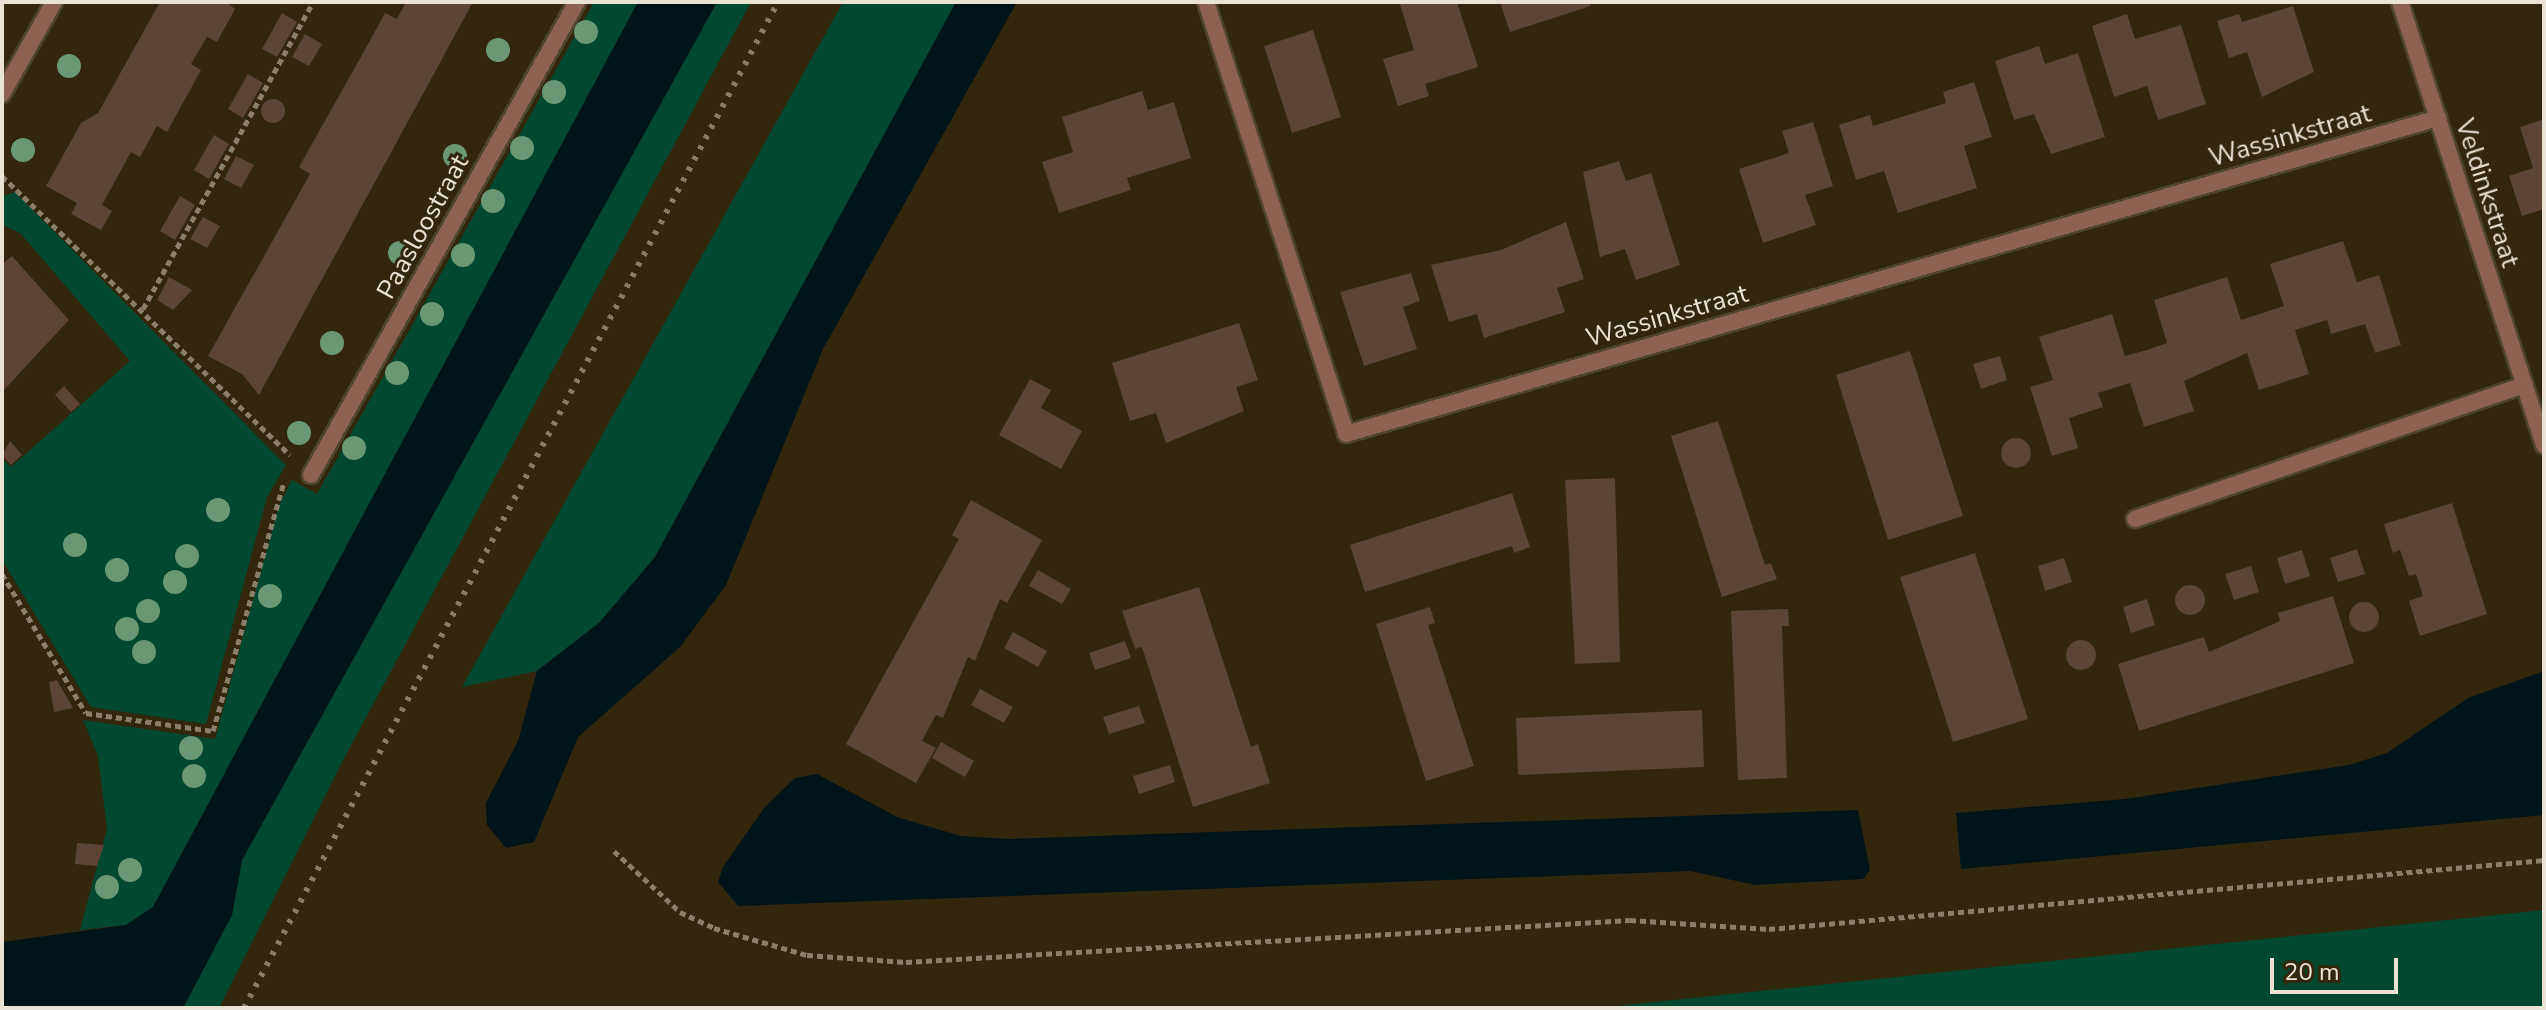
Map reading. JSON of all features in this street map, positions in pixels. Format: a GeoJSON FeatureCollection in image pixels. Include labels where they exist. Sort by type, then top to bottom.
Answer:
{"type":"FeatureCollection","features":[{"type":"Feature","properties":{"kind":"street"},"geometry":{"type":"LineString","coordinates":[[2,94],[54,2]]}},
{"type":"Feature","properties":{"kind":"street","name":"Paasloostraat"},"geometry":{"type":"LineString","coordinates":[[311,475],[577,2]]}},
{"type":"Feature","properties":{"kind":"street","name":"Wassinkstraat"},"geometry":{"type":"LineString","coordinates":[[1206,2],[1346,434],[2438,118]]}},
{"type":"Feature","properties":{"kind":"street","name":"Veldinkstraat"},"geometry":{"type":"LineString","coordinates":[[2400,2],[2544,445]]}},
{"type":"Feature","properties":{"kind":"street"},"geometry":{"type":"LineString","coordinates":[[2135,519],[2525,385]]}},
{"type":"Feature","properties":{"kind":"path"},"geometry":{"type":"LineString","coordinates":[[143,309],[313,2]]}},
{"type":"Feature","properties":{"kind":"path"},"geometry":{"type":"LineString","coordinates":[[2,176],[143,309],[311,475]]}},
{"type":"Feature","properties":{"kind":"path"},"geometry":{"type":"LineString","coordinates":[[2,574],[86,713],[213,731],[273,499],[296,461]]}},
{"type":"Feature","properties":{"kind":"path"},"geometry":{"type":"LineString","coordinates":[[614,851],[680,912],[714,928],[807,955],[906,962],[1630,920],[1769,929],[2544,860]]}},
{"type":"Feature","properties":{"kind":"green space"},"geometry":{"type":"Polygon","coordinates":[[[594,2],[638,2],[153,907],[126,925],[80,930],[107,829],[98,756],[83,720],[215,739],[279,505],[292,480],[317,494],[594,2]]]}},
{"type":"Feature","properties":{"kind":"green space"},"geometry":{"type":"Polygon","coordinates":[[[717,2],[751,2],[342,762],[219,1008],[183,1008],[232,915],[242,860],[717,2]]]}},
{"type":"Feature","properties":{"kind":"green space"},"geometry":{"type":"Polygon","coordinates":[[[843,2],[956,2],[655,557],[600,622],[537,671],[462,687],[843,2]]]}},
{"type":"Feature","properties":{"kind":"green space"},"geometry":{"type":"Polygon","coordinates":[[[15,192],[286,465],[267,497],[206,724],[91,707],[2,560],[2,459],[11,467],[130,361],[21,234],[2,224],[2,197],[15,192]]]}},
{"type":"Feature","properties":{"kind":"green space"},"geometry":{"type":"Polygon","coordinates":[[[2544,910],[2544,1008],[1597,1008],[2544,910]]]}},
{"type":"Feature","properties":{"kind":"shaded area"},"geometry":{"type":"Polygon","coordinates":[[[638,2],[717,2],[242,860],[232,915],[183,1008],[2,1008],[2,942],[126,925],[153,907],[638,2]]]}},
{"type":"Feature","properties":{"kind":"shaded area"},"geometry":{"type":"Polygon","coordinates":[[[956,2],[1017,2],[823,349],[726,585],[680,647],[578,737],[534,842],[506,848],[487,825],[486,803],[518,741],[537,671],[600,622],[655,557],[956,2]]]}},
{"type":"Feature","properties":{"kind":"shaded area"},"geometry":{"type":"Polygon","coordinates":[[[2544,671],[2544,815],[1961,869],[1956,813],[2125,799],[2349,765],[2387,753],[2468,698],[2544,671]]]}},
{"type":"Feature","properties":{"kind":"shaded area"},"geometry":{"type":"Polygon","coordinates":[[[817,774],[897,817],[961,836],[1008,839],[1858,810],[1870,870],[1863,879],[1755,885],[1691,871],[738,906],[718,882],[723,867],[764,808],[795,778],[817,774]]]}},
{"type":"Feature","properties":{"kind":"building"},"geometry":{"type":"Polygon","coordinates":[[[160,2],[226,2],[235,9],[217,42],[207,37],[191,64],[201,70],[167,132],[157,126],[140,157],[131,152],[102,205],[112,211],[101,230],[71,214],[77,203],[46,186],[81,123],[98,113],[160,2]]]}},
{"type":"Feature","properties":{"kind":"building"},"geometry":{"type":"Polygon","coordinates":[[[406,2],[473,2],[259,395],[242,374],[208,356],[310,174],[299,167],[385,13],[397,19],[406,2]]]}},
{"type":"Feature","properties":{"kind":"building"},"geometry":{"type":"Polygon","coordinates":[[[1457,2],[1478,67],[1425,84],[1429,96],[1398,106],[1383,59],[1414,50],[1400,4],[1457,2]]]}},
{"type":"Feature","properties":{"kind":"building"},"geometry":{"type":"Polygon","coordinates":[[[1500,2],[1589,2],[1591,6],[1510,32],[1500,2]]]}},
{"type":"Feature","properties":{"kind":"building"},"geometry":{"type":"Polygon","coordinates":[[[2293,6],[2314,72],[2262,97],[2247,52],[2229,58],[2217,21],[2239,14],[2242,22],[2293,6]]]}},
{"type":"Feature","properties":{"kind":"building"},"geometry":{"type":"Polygon","coordinates":[[[282,13],[297,22],[277,57],[262,49],[282,13]]]}},
{"type":"Feature","properties":{"kind":"building"},"geometry":{"type":"Polygon","coordinates":[[[2127,14],[2135,39],[2181,25],[2206,104],[2158,120],[2147,86],[2114,97],[2092,26],[2127,14]]]}},
{"type":"Feature","properties":{"kind":"building"},"geometry":{"type":"Polygon","coordinates":[[[1313,30],[1341,117],[1292,133],[1264,46],[1313,30]]]}},
{"type":"Feature","properties":{"kind":"building"},"geometry":{"type":"Polygon","coordinates":[[[305,34],[322,44],[309,66],[292,57],[305,34]]]}},
{"type":"Feature","properties":{"kind":"building"},"geometry":{"type":"Polygon","coordinates":[[[2039,46],[2045,64],[2078,53],[2105,137],[2051,154],[2034,114],[2014,120],[1995,61],[2039,46]]]}},
{"type":"Feature","properties":{"kind":"building"},"geometry":{"type":"Polygon","coordinates":[[[248,74],[263,83],[243,118],[228,109],[248,74]]]}},
{"type":"Feature","properties":{"kind":"building"},"geometry":{"type":"Polygon","coordinates":[[[1974,82],[1992,137],[1964,146],[1977,188],[1898,213],[1884,171],[1856,180],[1839,125],[1870,115],[1873,126],[1946,103],[1943,92],[1974,82]]]}},
{"type":"Feature","properties":{"kind":"building"},"geometry":{"type":"Polygon","coordinates":[[[1142,91],[1148,110],[1174,102],[1191,158],[1127,178],[1131,190],[1059,213],[1042,162],[1073,152],[1062,117],[1142,91]]]}},
{"type":"Feature","properties":{"kind":"building"},"geometry":{"type":"Polygon","coordinates":[[[268,99],[278,99],[285,106],[285,116],[278,123],[268,123],[261,116],[261,106],[268,99]]]}},
{"type":"Feature","properties":{"kind":"building"},"geometry":{"type":"Polygon","coordinates":[[[2544,119],[2544,209],[2522,216],[2509,176],[2533,168],[2520,127],[2544,119]]]}},
{"type":"Feature","properties":{"kind":"building"},"geometry":{"type":"Polygon","coordinates":[[[1813,122],[1833,186],[1805,195],[1816,225],[1763,243],[1739,169],[1789,153],[1782,131],[1813,122]]]}},
{"type":"Feature","properties":{"kind":"building"},"geometry":{"type":"Polygon","coordinates":[[[214,135],[229,144],[209,179],[194,170],[214,135]]]}},
{"type":"Feature","properties":{"kind":"building"},"geometry":{"type":"Polygon","coordinates":[[[236,156],[254,165],[241,188],[224,179],[236,156]]]}},
{"type":"Feature","properties":{"kind":"building"},"geometry":{"type":"Polygon","coordinates":[[[1619,161],[1626,181],[1651,173],[1680,265],[1636,280],[1625,249],[1600,257],[1583,172],[1619,161]]]}},
{"type":"Feature","properties":{"kind":"building"},"geometry":{"type":"Polygon","coordinates":[[[180,196],[195,205],[175,240],[160,231],[180,196]]]}},
{"type":"Feature","properties":{"kind":"building"},"geometry":{"type":"Polygon","coordinates":[[[203,217],[220,226],[207,248],[190,239],[203,217]]]}},
{"type":"Feature","properties":{"kind":"building"},"geometry":{"type":"Polygon","coordinates":[[[1566,222],[1584,279],[1557,288],[1565,312],[1484,338],[1477,314],[1449,322],[1431,265],[1501,250],[1566,222]]]}},
{"type":"Feature","properties":{"kind":"building"},"geometry":{"type":"Polygon","coordinates":[[[2343,241],[2357,282],[2379,275],[2401,345],[2375,353],[2365,324],[2331,334],[2327,320],[2295,330],[2309,374],[2259,390],[2247,353],[2184,381],[2194,411],[2144,427],[2130,383],[2098,393],[2103,407],[2069,418],[2078,448],[2052,456],[2030,387],[2053,380],[2039,337],[2112,314],[2125,356],[2147,350],[2167,343],[2154,300],[2227,277],[2241,320],[2284,306],[2270,264],[2343,241]]]}},
{"type":"Feature","properties":{"kind":"building"},"geometry":{"type":"Polygon","coordinates":[[[12,256],[69,320],[2,392],[2,264],[12,256]]]}},
{"type":"Feature","properties":{"kind":"building"},"geometry":{"type":"Polygon","coordinates":[[[1411,273],[1420,301],[1403,307],[1417,349],[1364,366],[1340,292],[1411,273]]]}},
{"type":"Feature","properties":{"kind":"building"},"geometry":{"type":"Polygon","coordinates":[[[169,277],[192,290],[173,310],[157,300],[169,277]]]}},
{"type":"Feature","properties":{"kind":"building"},"geometry":{"type":"Polygon","coordinates":[[[1239,323],[1258,380],[1236,387],[1244,411],[1166,443],[1156,413],[1130,421],[1112,363],[1239,323]]]}},
{"type":"Feature","properties":{"kind":"building"},"geometry":{"type":"Polygon","coordinates":[[[1910,351],[1963,516],[1888,540],[1836,375],[1910,351]]]}},
{"type":"Feature","properties":{"kind":"building"},"geometry":{"type":"Polygon","coordinates":[[[2000,356],[2007,380],[1981,389],[1973,364],[2000,356]]]}},
{"type":"Feature","properties":{"kind":"building"},"geometry":{"type":"Polygon","coordinates":[[[1030,379],[1051,390],[1041,408],[1082,431],[1061,469],[999,435],[1030,379]]]}},
{"type":"Feature","properties":{"kind":"building"},"geometry":{"type":"Polygon","coordinates":[[[64,386],[80,404],[71,412],[55,395],[64,386]]]}},
{"type":"Feature","properties":{"kind":"building"},"geometry":{"type":"Polygon","coordinates":[[[1718,421],[1765,565],[1771,563],[1777,579],[1722,597],[1671,436],[1718,421]]]}},
{"type":"Feature","properties":{"kind":"building"},"geometry":{"type":"Polygon","coordinates":[[[2016,438],[2027,442],[2031,453],[2027,464],[2016,468],[2005,464],[2001,453],[2005,442],[2016,438]]]}},
{"type":"Feature","properties":{"kind":"building"},"geometry":{"type":"Polygon","coordinates":[[[10,441],[22,455],[11,465],[2,455],[10,441]]]}},
{"type":"Feature","properties":{"kind":"building"},"geometry":{"type":"Polygon","coordinates":[[[1615,478],[1620,662],[1575,664],[1565,480],[1615,478]]]}},
{"type":"Feature","properties":{"kind":"building"},"geometry":{"type":"Polygon","coordinates":[[[1512,493],[1530,547],[1514,553],[1512,546],[1365,592],[1350,545],[1512,493]]]}},
{"type":"Feature","properties":{"kind":"building"},"geometry":{"type":"Polygon","coordinates":[[[971,500],[1042,540],[1007,603],[1000,599],[975,661],[968,657],[943,718],[936,715],[922,741],[936,748],[916,783],[846,744],[959,539],[952,535],[971,500]]]}},
{"type":"Feature","properties":{"kind":"building"},"geometry":{"type":"Polygon","coordinates":[[[2452,503],[2487,614],[2420,636],[2409,601],[2423,596],[2416,574],[2409,576],[2400,550],[2393,553],[2384,524],[2452,503]]]}},
{"type":"Feature","properties":{"kind":"building"},"geometry":{"type":"Polygon","coordinates":[[[2357,549],[2365,574],[2338,582],[2330,558],[2357,549]]]}},
{"type":"Feature","properties":{"kind":"building"},"geometry":{"type":"Polygon","coordinates":[[[2302,550],[2310,576],[2285,584],[2277,558],[2302,550]]]}},
{"type":"Feature","properties":{"kind":"building"},"geometry":{"type":"Polygon","coordinates":[[[1975,553],[2028,719],[1953,742],[1900,577],[1975,553]]]}},
{"type":"Feature","properties":{"kind":"building"},"geometry":{"type":"Polygon","coordinates":[[[2064,558],[2072,582],[2045,591],[2038,566],[2064,558]]]}},
{"type":"Feature","properties":{"kind":"building"},"geometry":{"type":"Polygon","coordinates":[[[2251,566],[2259,592],[2234,600],[2225,574],[2251,566]]]}},
{"type":"Feature","properties":{"kind":"building"},"geometry":{"type":"Polygon","coordinates":[[[1038,570],[1071,589],[1062,604],[1029,586],[1038,570]]]}},
{"type":"Feature","properties":{"kind":"building"},"geometry":{"type":"Polygon","coordinates":[[[2190,585],[2201,589],[2205,600],[2201,611],[2190,615],[2179,611],[2175,600],[2179,589],[2190,585]]]}},
{"type":"Feature","properties":{"kind":"building"},"geometry":{"type":"Polygon","coordinates":[[[1199,587],[1251,747],[1258,744],[1270,783],[1193,807],[1142,647],[1135,649],[1122,611],[1199,587]]]}},
{"type":"Feature","properties":{"kind":"building"},"geometry":{"type":"Polygon","coordinates":[[[2333,596],[2354,663],[2139,731],[2118,664],[2204,637],[2209,652],[2280,621],[2278,613],[2333,596]]]}},
{"type":"Feature","properties":{"kind":"building"},"geometry":{"type":"Polygon","coordinates":[[[2147,599],[2155,625],[2131,633],[2123,607],[2147,599]]]}},
{"type":"Feature","properties":{"kind":"building"},"geometry":{"type":"Polygon","coordinates":[[[2364,602],[2375,606],[2379,617],[2375,628],[2364,632],[2353,628],[2349,617],[2353,606],[2364,602]]]}},
{"type":"Feature","properties":{"kind":"building"},"geometry":{"type":"Polygon","coordinates":[[[1430,607],[1435,623],[1428,625],[1474,766],[1426,781],[1376,624],[1430,607]]]}},
{"type":"Feature","properties":{"kind":"building"},"geometry":{"type":"Polygon","coordinates":[[[1788,609],[1789,626],[1782,626],[1787,778],[1738,780],[1731,611],[1788,609]]]}},
{"type":"Feature","properties":{"kind":"building"},"geometry":{"type":"Polygon","coordinates":[[[1013,632],[1047,651],[1038,667],[1004,648],[1013,632]]]}},
{"type":"Feature","properties":{"kind":"building"},"geometry":{"type":"Polygon","coordinates":[[[2081,640],[2092,644],[2096,655],[2092,666],[2081,670],[2070,666],[2066,655],[2070,644],[2081,640]]]}},
{"type":"Feature","properties":{"kind":"building"},"geometry":{"type":"Polygon","coordinates":[[[1125,641],[1131,658],[1095,670],[1089,653],[1125,641]]]}},
{"type":"Feature","properties":{"kind":"building"},"geometry":{"type":"Polygon","coordinates":[[[57,680],[73,708],[54,712],[49,682],[57,680]]]}},
{"type":"Feature","properties":{"kind":"building"},"geometry":{"type":"Polygon","coordinates":[[[980,689],[1013,707],[1004,723],[971,705],[980,689]]]}},
{"type":"Feature","properties":{"kind":"building"},"geometry":{"type":"Polygon","coordinates":[[[1139,706],[1145,723],[1109,734],[1103,717],[1139,706]]]}},
{"type":"Feature","properties":{"kind":"building"},"geometry":{"type":"Polygon","coordinates":[[[1702,710],[1704,767],[1518,775],[1516,718],[1702,710]]]}},
{"type":"Feature","properties":{"kind":"building"},"geometry":{"type":"Polygon","coordinates":[[[941,742],[974,761],[965,777],[932,758],[941,742]]]}},
{"type":"Feature","properties":{"kind":"building"},"geometry":{"type":"Polygon","coordinates":[[[1170,765],[1175,782],[1139,794],[1133,776],[1170,765]]]}},
{"type":"Feature","properties":{"kind":"building"},"geometry":{"type":"Polygon","coordinates":[[[77,843],[104,845],[97,866],[75,864],[77,843]]]}},
{"type":"Feature","properties":{"kind":"railway"},"geometry":{"type":"LineString","coordinates":[[244,1008],[778,2]]}}]}
